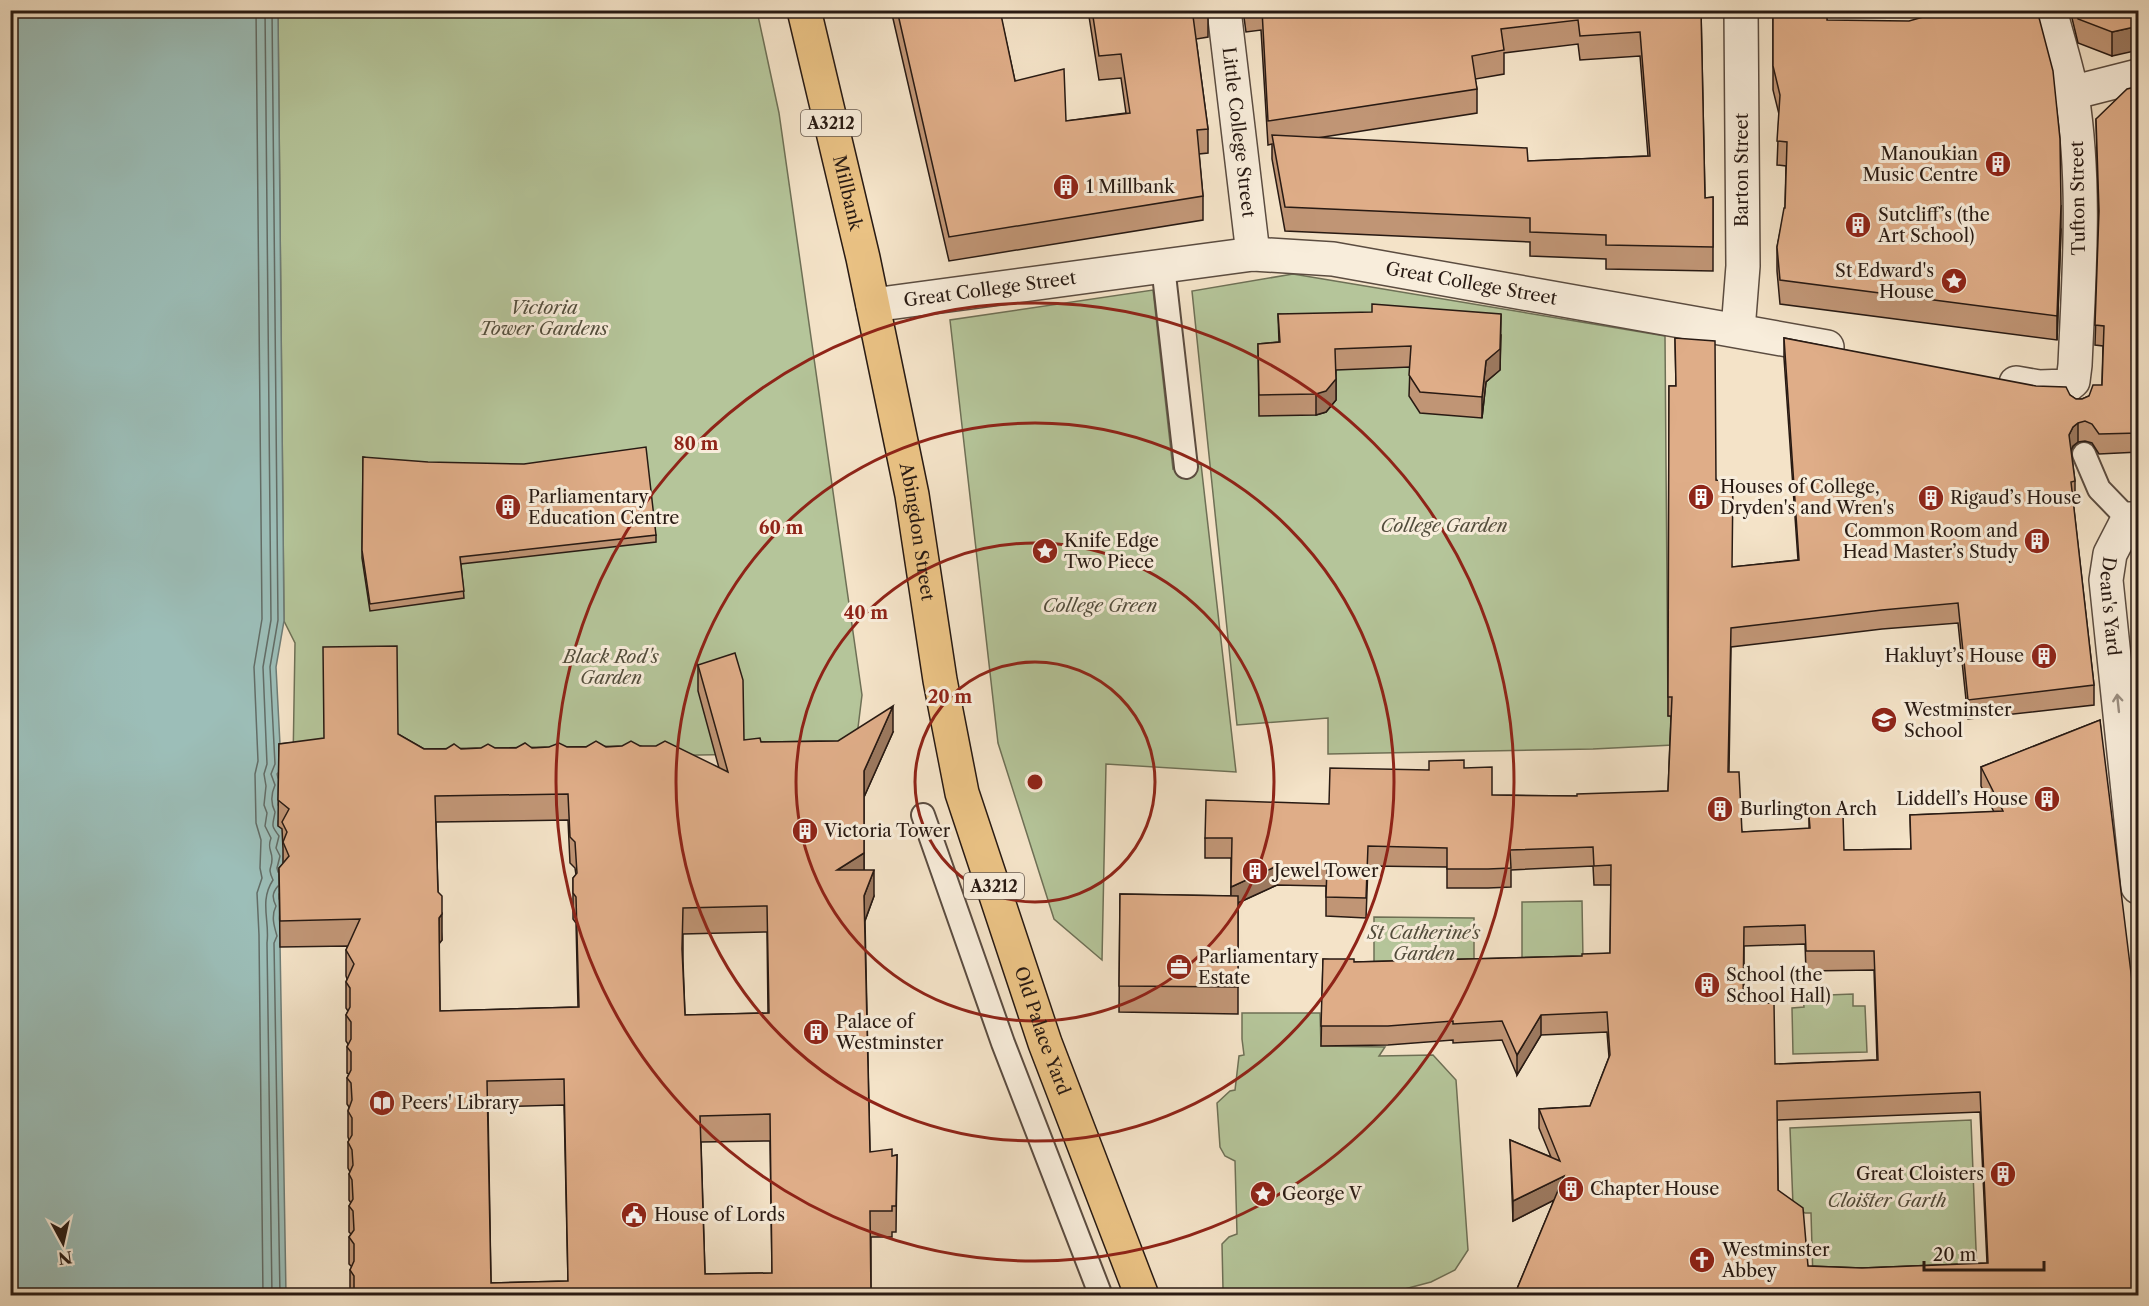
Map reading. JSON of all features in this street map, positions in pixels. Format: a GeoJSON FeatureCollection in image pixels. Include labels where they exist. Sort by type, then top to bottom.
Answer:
{"type":"FeatureCollection","features":[{"type":"Feature","properties":{"kind":"main road","name":"Millbank"},"geometry":{"type":"LineString","coordinates":[[804,10],[873,305]]}},
{"type":"Feature","properties":{"kind":"main road","name":"Abingdon Street"},"geometry":{"type":"LineString","coordinates":[[873,305],[912,495],[930,622],[955,761]]}},
{"type":"Feature","properties":{"kind":"main road","name":"Old Palace Yard"},"geometry":{"type":"LineString","coordinates":[[955,761],[962,793],[1046,1043],[1142,1296]]}},
{"type":"Feature","properties":{"kind":"street","name":"Little College Street"},"geometry":{"type":"LineString","coordinates":[[1224,10],[1253,254]]}},
{"type":"Feature","properties":{"kind":"street","name":"Barton Street"},"geometry":{"type":"LineString","coordinates":[[1738,330],[1743,266],[1741,10]]}},
{"type":"Feature","properties":{"kind":"street","name":"Tufton Street"},"geometry":{"type":"LineString","coordinates":[[1992,379],[2073,396],[2080,241],[2079,160],[2072,93],[2050,10]]}},
{"type":"Feature","properties":{"kind":"street"},"geometry":{"type":"LineString","coordinates":[[2072,93],[2139,76]]}},
{"type":"Feature","properties":{"kind":"street","name":"Great College Street"},"geometry":{"type":"LineString","coordinates":[[873,305],[1253,254],[1333,259],[1854,352]]}},
{"type":"Feature","properties":{"kind":"street","name":"Dean's Yard"},"geometry":{"type":"LineString","coordinates":[[2134,519],[2110,554],[2106,580],[2139,887]]}},
{"type":"Feature","properties":{"kind":"lane"},"geometry":{"type":"LineString","coordinates":[[1163,266],[1186,467]]}},
{"type":"Feature","properties":{"kind":"lane"},"geometry":{"type":"LineString","coordinates":[[2084,454],[2099,489],[2134,519]]}},
{"type":"Feature","properties":{"kind":"lane"},"geometry":{"type":"LineString","coordinates":[[923,815],[1004,1043],[1101,1296]]}},
{"type":"Feature","properties":{"kind":"green space","name":"Victoria Tower Gardens"},"geometry":{"type":"Polygon","coordinates":[[[278,11],[757,11],[779,113],[862,695],[855,752],[293,763],[295,643],[284,621],[278,11]]]}},
{"type":"Feature","properties":{"kind":"green space","name":"College Garden"},"geometry":{"type":"Polygon","coordinates":[[[1293,274],[1665,336],[1668,716],[1673,717],[1673,745],[1593,749],[1328,754],[1328,718],[1237,725],[1192,291],[1293,274]]]}},
{"type":"Feature","properties":{"kind":"green space","name":"College Green"},"geometry":{"type":"Polygon","coordinates":[[[1153,290],[1173,469],[1201,464],[1236,772],[1106,764],[1102,960],[1054,919],[998,743],[950,320],[1153,290]]]}},
{"type":"Feature","properties":{"kind":"green space"},"geometry":{"type":"Polygon","coordinates":[[[1582,901],[1583,960],[1522,962],[1522,902],[1582,901]]]}},
{"type":"Feature","properties":{"kind":"green space","name":"St Catherine's Garden"},"geometry":{"type":"Polygon","coordinates":[[[1374,917],[1474,918],[1474,970],[1374,969],[1374,917]]]}},
{"type":"Feature","properties":{"kind":"green space"},"geometry":{"type":"Polygon","coordinates":[[[1853,994],[1853,1006],[1865,1006],[1867,1052],[1793,1054],[1792,1008],[1804,1007],[1803,996],[1853,994]]]}},
{"type":"Feature","properties":{"kind":"green space"},"geometry":{"type":"Polygon","coordinates":[[[1242,1013],[1320,1013],[1321,1046],[1385,1047],[1379,1056],[1433,1055],[1456,1080],[1468,1250],[1455,1270],[1431,1282],[1382,1295],[1226,1295],[1223,1289],[1222,1244],[1229,1237],[1237,1234],[1235,1161],[1225,1156],[1220,1147],[1217,1103],[1230,1091],[1235,1090],[1239,1056],[1244,1055],[1242,1013]]]}},
{"type":"Feature","properties":{"kind":"green space","name":"Cloister Garth"},"geometry":{"type":"Polygon","coordinates":[[[1971,1120],[1977,1274],[1813,1280],[1811,1213],[1805,1213],[1793,1205],[1790,1128],[1971,1120]]]}},
{"type":"Feature","properties":{"kind":"water"},"geometry":{"type":"Polygon","coordinates":[[[10,11],[278,11],[284,621],[276,667],[281,764],[281,770],[277,774],[281,782],[278,805],[281,809],[281,817],[278,826],[285,829],[282,891],[279,894],[283,908],[279,920],[283,939],[280,943],[286,1295],[11,1295],[10,11]]]}},
{"type":"Feature","properties":{"kind":"building","name":"1 Millbank"},"geometry":{"type":"Polygon","coordinates":[[[897,10],[1000,10],[1015,81],[1064,69],[1066,121],[1130,113],[1121,54],[1099,56],[1092,10],[1208,10],[1208,13],[1193,16],[1208,129],[1197,130],[1203,196],[949,237],[897,10]]]}},
{"type":"Feature","properties":{"kind":"building"},"geometry":{"type":"Polygon","coordinates":[[[1262,10],[1701,10],[1705,198],[1713,197],[1713,247],[1606,245],[1606,235],[1530,232],[1530,218],[1285,207],[1272,135],[1527,148],[1528,161],[1650,156],[1640,32],[1580,36],[1578,20],[1501,29],[1504,50],[1472,56],[1477,89],[1268,121],[1262,10]]]}},
{"type":"Feature","properties":{"kind":"building"},"geometry":{"type":"Polygon","coordinates":[[[1773,10],[1827,10],[1827,20],[1909,21],[1948,10],[2037,10],[2053,71],[2060,139],[2061,205],[2057,316],[1780,280],[1777,247],[1785,208],[1787,142],[1777,141],[1780,95],[1773,66],[1773,10]]]}},
{"type":"Feature","properties":{"kind":"building"},"geometry":{"type":"Polygon","coordinates":[[[2076,10],[2139,10],[2139,26],[2112,32],[2078,19],[2076,10]]]}},
{"type":"Feature","properties":{"kind":"building"},"geometry":{"type":"Polygon","coordinates":[[[2139,86],[2139,433],[2099,434],[2092,424],[2085,421],[2073,427],[2069,435],[2075,481],[2071,482],[2094,685],[1968,700],[1958,603],[1731,628],[1728,772],[1739,772],[1742,832],[1810,828],[1809,816],[1843,814],[1844,850],[1911,849],[1910,815],[2003,811],[1981,767],[2100,720],[2139,1026],[2139,1296],[1514,1296],[1564,1176],[1513,1201],[1510,1140],[1560,1161],[1539,1109],[1590,1106],[1610,1055],[1607,1012],[1541,1015],[1517,1055],[1502,1021],[1453,1024],[1453,1021],[1388,1026],[1321,1026],[1323,959],[1354,959],[1354,962],[1582,956],[1582,954],[1610,953],[1611,865],[1594,866],[1593,847],[1510,850],[1511,868],[1447,869],[1447,848],[1368,846],[1366,898],[1326,897],[1327,867],[1277,866],[1231,887],[1232,838],[1205,838],[1206,800],[1329,804],[1330,768],[1429,770],[1429,761],[1464,760],[1464,768],[1492,767],[1492,795],[1577,796],[1577,794],[1668,791],[1672,697],[1668,697],[1669,386],[1676,386],[1675,338],[1715,341],[1716,480],[1733,482],[1732,567],[1799,560],[1784,338],[2036,386],[2066,387],[2070,395],[2076,399],[2089,396],[2093,385],[2102,385],[2104,326],[2095,325],[2099,211],[2096,119],[2127,89],[2139,86]],[[1805,925],[1744,927],[1743,1004],[1774,1003],[1775,1064],[1878,1060],[1874,951],[1806,951],[1805,925]],[[1980,1092],[1777,1101],[1778,1190],[1803,1208],[1808,1266],[1862,1268],[1988,1263],[1980,1092]]]}},
{"type":"Feature","properties":{"kind":"building"},"geometry":{"type":"Polygon","coordinates":[[[1372,304],[1501,314],[1500,349],[1486,361],[1482,397],[1420,392],[1409,375],[1411,346],[1335,349],[1336,379],[1326,391],[1316,394],[1259,395],[1258,344],[1280,342],[1278,314],[1372,312],[1372,304]]]}},
{"type":"Feature","properties":{"kind":"building","name":"Parliamentary Education Centre"},"geometry":{"type":"Polygon","coordinates":[[[646,447],[656,535],[460,557],[464,591],[370,604],[362,550],[363,457],[428,462],[524,464],[646,447]]]}},
{"type":"Feature","properties":{"kind":"building","name":"Palace of Westminster"},"geometry":{"type":"Polygon","coordinates":[[[397,646],[398,734],[424,749],[446,749],[454,744],[461,749],[481,748],[488,744],[495,748],[516,748],[525,743],[532,748],[549,747],[559,743],[567,747],[586,747],[596,741],[606,747],[622,746],[631,741],[640,746],[656,746],[665,741],[728,772],[698,665],[735,653],[743,680],[744,740],[760,738],[761,742],[838,741],[893,706],[864,771],[864,853],[837,870],[874,870],[864,896],[870,1152],[892,1149],[892,1156],[897,1155],[896,1206],[892,1206],[892,1211],[870,1211],[871,1296],[354,1296],[354,1276],[350,1270],[354,1261],[354,1244],[349,1237],[354,1230],[353,1211],[349,1206],[353,1199],[352,1180],[349,1174],[353,1165],[352,1150],[348,1142],[352,1135],[352,1118],[348,1111],[352,1100],[351,1083],[347,1078],[351,1070],[351,1052],[347,1047],[351,1039],[351,1022],[346,1015],[350,1007],[350,988],[346,982],[354,964],[346,950],[360,919],[280,921],[279,868],[289,856],[283,842],[287,832],[282,822],[289,809],[278,800],[279,744],[324,738],[323,647],[397,646]],[[568,794],[435,796],[438,892],[442,896],[442,914],[439,918],[440,1011],[579,1007],[576,897],[573,893],[573,878],[577,873],[575,842],[570,837],[568,794]],[[767,906],[683,908],[685,1015],[769,1013],[767,906]],[[564,1079],[487,1081],[491,1283],[568,1281],[564,1079]],[[770,1114],[700,1116],[705,1274],[772,1273],[770,1114]]]}},
{"type":"Feature","properties":{"kind":"building","name":"Parliamentary Estate"},"geometry":{"type":"Polygon","coordinates":[[[1120,894],[1238,896],[1238,987],[1119,986],[1120,894]]]}},
{"type":"Feature","properties":{"kind":"place","name":"Manoukian Music Centre"},"geometry":{"type":"Point","coordinates":[1998,164]}},
{"type":"Feature","properties":{"kind":"place","name":"1 Millbank"},"geometry":{"type":"Point","coordinates":[1066,187]}},
{"type":"Feature","properties":{"kind":"place","name":"Sutcliff’s (the Art School)"},"geometry":{"type":"Point","coordinates":[1858,225]}},
{"type":"Feature","properties":{"kind":"place","name":"St Edward's House"},"geometry":{"type":"Point","coordinates":[1954,281]}},
{"type":"Feature","properties":{"kind":"place","name":"Houses of College, Dryden's and Wren's"},"geometry":{"type":"Point","coordinates":[1701,497]}},
{"type":"Feature","properties":{"kind":"place","name":"Rigaud’s House"},"geometry":{"type":"Point","coordinates":[1931,498]}},
{"type":"Feature","properties":{"kind":"place","name":"Parliamentary Education Centre"},"geometry":{"type":"Point","coordinates":[508,507]}},
{"type":"Feature","properties":{"kind":"place","name":"Common Room and Head Master’s Study"},"geometry":{"type":"Point","coordinates":[2037,541]}},
{"type":"Feature","properties":{"kind":"place","name":"Knife Edge Two Piece"},"geometry":{"type":"Point","coordinates":[1045,551]}},
{"type":"Feature","properties":{"kind":"place","name":"Hakluyt’s House"},"geometry":{"type":"Point","coordinates":[2044,656]}},
{"type":"Feature","properties":{"kind":"place","name":"Westminster School"},"geometry":{"type":"Point","coordinates":[1884,720]}},
{"type":"Feature","properties":{"kind":"place","name":"Liddell’s House"},"geometry":{"type":"Point","coordinates":[2047,799]}},
{"type":"Feature","properties":{"kind":"place","name":"Burlington Arch"},"geometry":{"type":"Point","coordinates":[1720,809]}},
{"type":"Feature","properties":{"kind":"place","name":"Victoria Tower"},"geometry":{"type":"Point","coordinates":[805,831]}},
{"type":"Feature","properties":{"kind":"place","name":"Jewel Tower"},"geometry":{"type":"Point","coordinates":[1255,871]}},
{"type":"Feature","properties":{"kind":"place","name":"Parliamentary Estate"},"geometry":{"type":"Point","coordinates":[1179,967]}},
{"type":"Feature","properties":{"kind":"place","name":"School (the School Hall)"},"geometry":{"type":"Point","coordinates":[1707,985]}},
{"type":"Feature","properties":{"kind":"place","name":"Palace of Westminster"},"geometry":{"type":"Point","coordinates":[816,1032]}},
{"type":"Feature","properties":{"kind":"place","name":"Peers' Library"},"geometry":{"type":"Point","coordinates":[382,1103]}},
{"type":"Feature","properties":{"kind":"place","name":"Great Cloisters"},"geometry":{"type":"Point","coordinates":[2003,1174]}},
{"type":"Feature","properties":{"kind":"place","name":"Chapter House"},"geometry":{"type":"Point","coordinates":[1571,1189]}},
{"type":"Feature","properties":{"kind":"place","name":"George V"},"geometry":{"type":"Point","coordinates":[1263,1194]}},
{"type":"Feature","properties":{"kind":"place","name":"House of Lords"},"geometry":{"type":"Point","coordinates":[634,1215]}},
{"type":"Feature","properties":{"kind":"place","name":"Westminster Abbey"},"geometry":{"type":"Point","coordinates":[1702,1260]}},
{"type":"Feature","properties":{"kind":"park label","name":"Black Rod's Garden"},"geometry":{"type":"Point","coordinates":[611,667]}}]}
